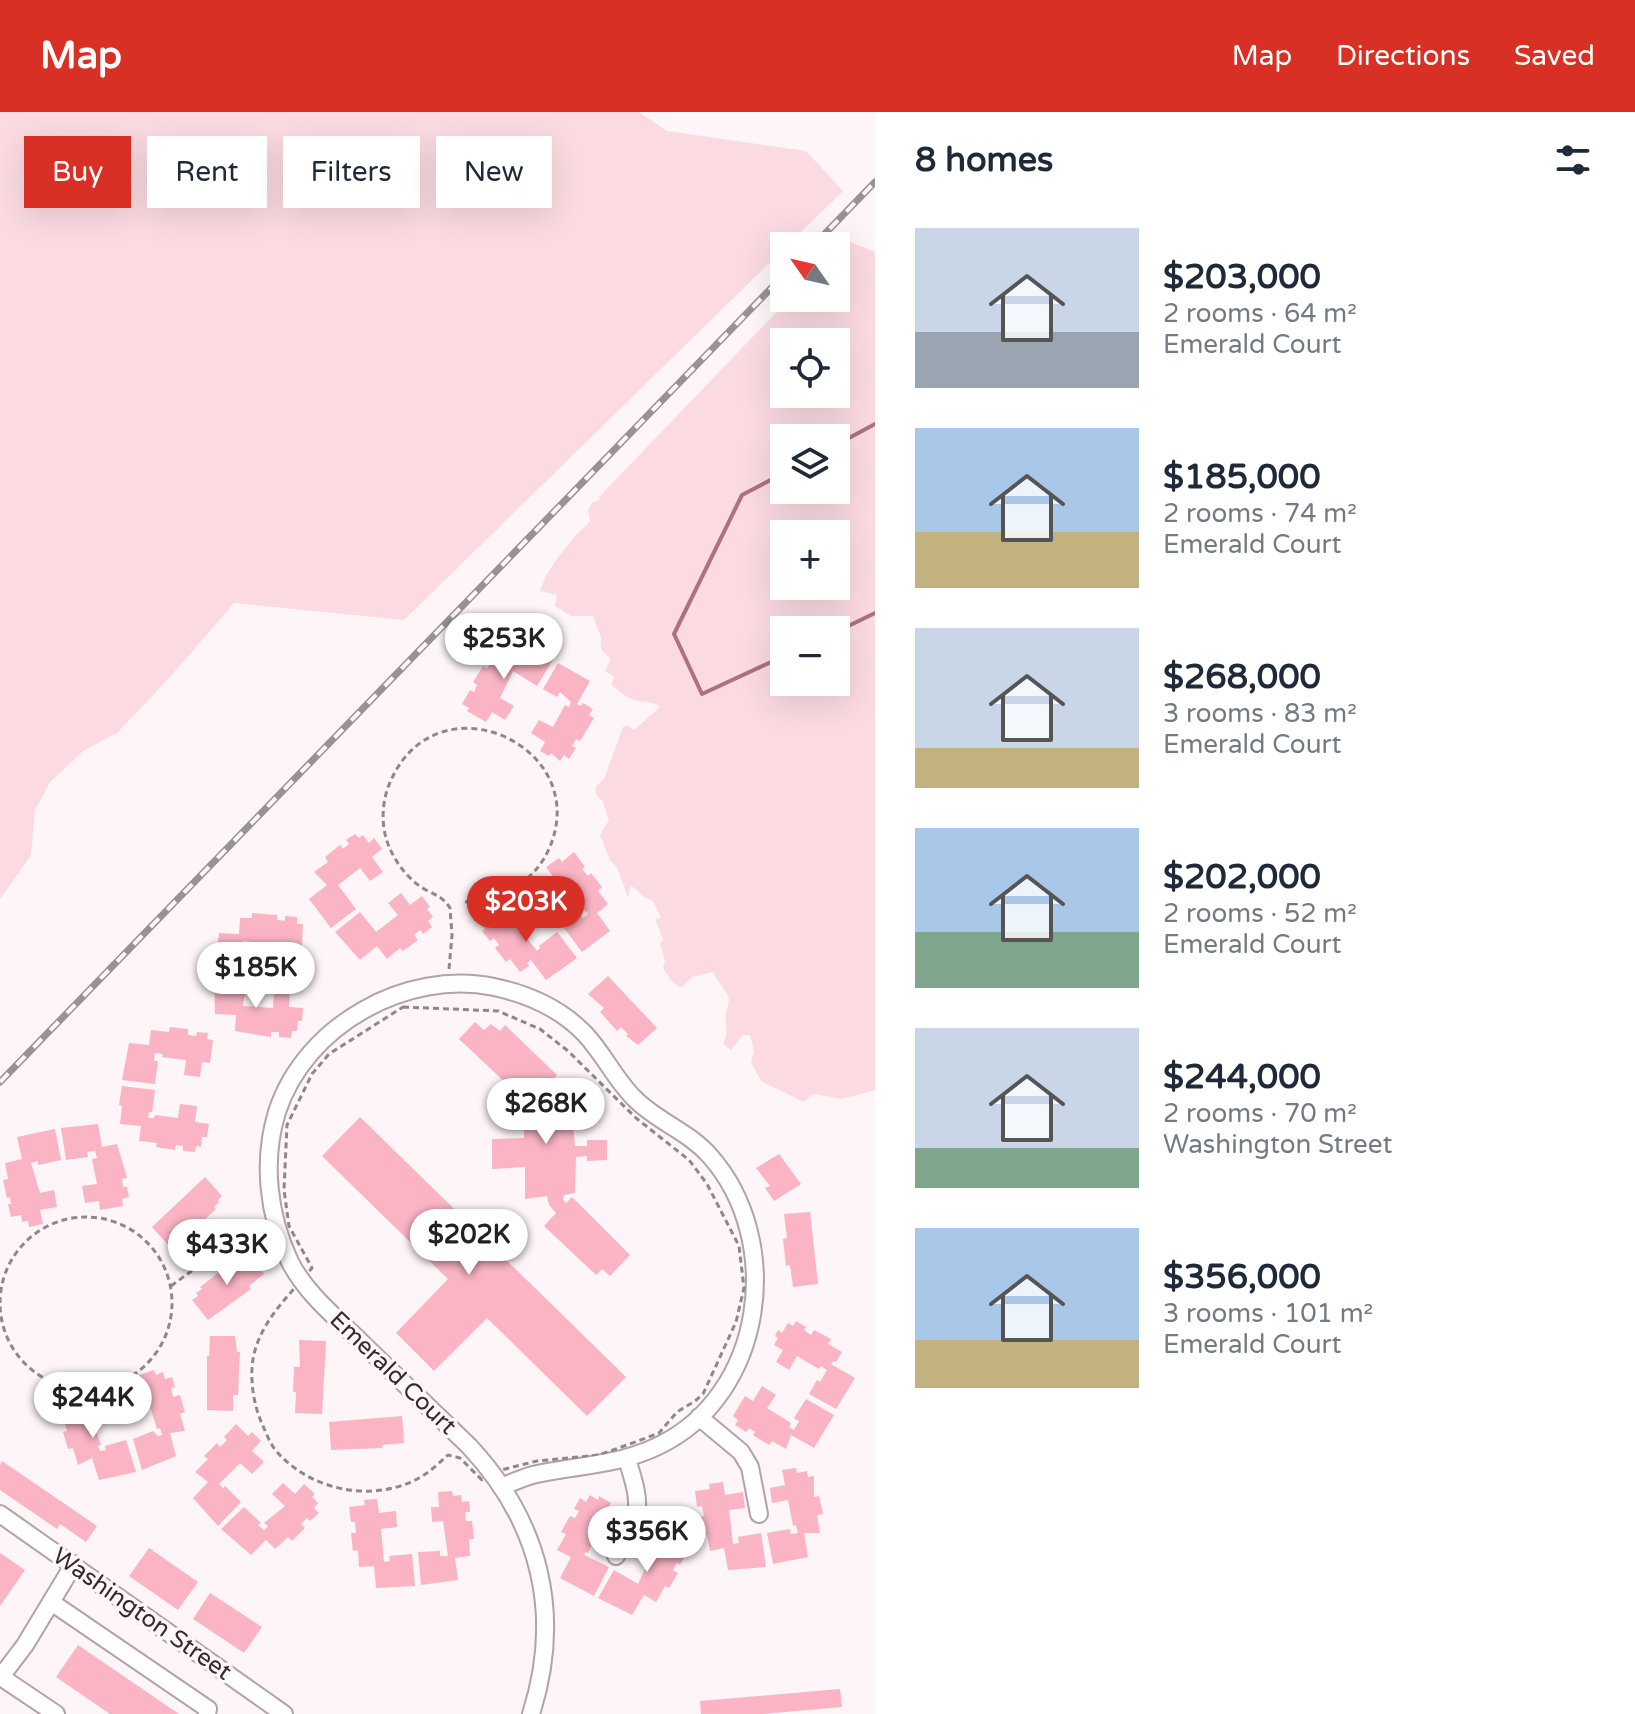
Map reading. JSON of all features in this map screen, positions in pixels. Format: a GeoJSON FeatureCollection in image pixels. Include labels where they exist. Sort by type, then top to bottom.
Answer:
{"type":"FeatureCollection","features":[{"type":"Feature","properties":{"kind":"street","name":"Emerald Court"},"geometry":{"type":"LineString","coordinates":[[491,1482],[627,1459],[662,1445],[699,1417],[716,1397],[740,1356],[748,1334],[757,1289],[752,1240],[734,1192],[710,1157],[680,1130],[634,1099],[585,1034],[565,1017],[540,1002],[500,988],[481,985],[424,987],[393,995],[355,1014],[327,1037],[299,1070],[278,1108],[270,1142],[268,1187],[301,1281],[469,1446],[491,1482],[533,1550],[544,1598],[546,1653],[531,1714]]}},
{"type":"Feature","properties":{"kind":"street"},"geometry":{"type":"LineString","coordinates":[[699,1417],[741,1452],[750,1467],[759,1514]]}},
{"type":"Feature","properties":{"kind":"street"},"geometry":{"type":"LineString","coordinates":[[616,1556],[636,1517],[639,1497],[627,1459]]}},
{"type":"Feature","properties":{"kind":"street","name":"Washington Street"},"geometry":{"type":"LineString","coordinates":[[0,1514],[284,1714]]}},
{"type":"Feature","properties":{"kind":"street"},"geometry":{"type":"LineString","coordinates":[[56,1714],[3,1670],[74,1564]]}},
{"type":"Feature","properties":{"kind":"street"},"geometry":{"type":"LineString","coordinates":[[51,1602],[208,1709],[207,1714]]}},
{"type":"Feature","properties":{"kind":"path"},"geometry":{"type":"LineString","coordinates":[[448,985],[452,935],[450,908],[447,902],[419,885],[405,872],[391,852],[386,839],[383,811],[395,770],[414,748],[439,733],[467,728],[509,737],[535,757],[551,786],[556,818],[549,850],[530,877],[502,895],[465,902]]}},
{"type":"Feature","properties":{"kind":"path"},"geometry":{"type":"LineString","coordinates":[[403,1007],[498,1011],[540,1029],[568,1051],[636,1118],[689,1160],[707,1184],[739,1246],[744,1288],[736,1322],[703,1394],[677,1412],[659,1433],[599,1455],[537,1461],[508,1470],[491,1482],[460,1458],[448,1455],[419,1478],[396,1487],[344,1490],[310,1478],[276,1451],[259,1417],[252,1390],[253,1355],[265,1325],[301,1281],[312,1268],[283,1227],[287,1125],[312,1074],[329,1054],[403,1007]]}},
{"type":"Feature","properties":{"kind":"path"},"geometry":{"type":"LineString","coordinates":[[74,1217],[109,1219],[131,1229],[157,1253],[171,1286],[171,1321],[156,1353],[131,1377],[97,1388],[63,1386],[32,1370],[10,1343],[2,1321],[2,1286],[15,1254],[41,1229],[74,1217]]}},
{"type":"Feature","properties":{"kind":"path"},"geometry":{"type":"LineString","coordinates":[[171,1286],[234,1240],[262,1228],[283,1227]]}},
{"type":"Feature","properties":{"kind":"shaded area"},"geometry":{"type":"Polygon","coordinates":[[[0,112],[639,112],[667,131],[806,151],[843,191],[801,232],[770,232],[770,262],[404,620],[234,603],[117,733],[83,751],[50,782],[35,810],[31,855],[0,899],[0,112]]]}},
{"type":"Feature","properties":{"kind":"shaded area"},"geometry":{"type":"Polygon","coordinates":[[[850,242],[875,252],[875,1090],[842,1099],[813,1094],[804,1102],[761,1081],[751,1062],[754,1051],[750,1035],[743,1035],[731,1050],[723,1044],[729,999],[726,991],[713,972],[692,977],[681,988],[673,983],[663,968],[665,961],[660,944],[663,939],[655,919],[661,918],[653,901],[633,887],[630,887],[628,898],[617,867],[610,860],[600,835],[609,820],[603,802],[596,794],[596,786],[604,779],[623,727],[628,725],[634,730],[660,707],[651,702],[631,699],[611,685],[614,677],[605,671],[611,659],[601,650],[601,637],[593,616],[571,616],[555,606],[557,595],[540,591],[555,561],[590,521],[588,510],[592,503],[600,500],[599,497],[777,312],[850,312],[850,242]]]}},
{"type":"Feature","properties":{"kind":"building"},"geometry":{"type":"Polygon","coordinates":[[[520,642],[544,657],[546,654],[554,658],[537,686],[513,671],[500,698],[514,706],[505,720],[492,712],[486,722],[467,711],[469,708],[462,704],[470,690],[474,692],[477,685],[473,682],[483,666],[487,668],[496,654],[505,659],[503,662],[506,664],[520,642]]]}},
{"type":"Feature","properties":{"kind":"building"},"geometry":{"type":"Polygon","coordinates":[[[558,663],[590,681],[577,704],[581,706],[583,703],[593,709],[589,715],[594,718],[580,741],[576,739],[572,746],[576,748],[569,759],[564,755],[560,761],[551,753],[549,756],[540,751],[545,742],[531,733],[539,720],[553,727],[565,705],[569,707],[571,702],[560,692],[557,697],[543,689],[558,663]]]}},
{"type":"Feature","properties":{"kind":"building"},"geometry":{"type":"Polygon","coordinates":[[[355,834],[359,838],[363,835],[369,843],[374,838],[382,849],[372,857],[383,872],[370,881],[360,868],[338,885],[356,909],[331,928],[309,899],[327,885],[314,872],[328,862],[325,857],[340,845],[343,849],[349,844],[346,840],[355,834]]]}},
{"type":"Feature","properties":{"kind":"building"},"geometry":{"type":"Polygon","coordinates":[[[574,852],[585,867],[582,869],[588,876],[591,873],[602,887],[598,891],[608,904],[597,913],[610,931],[582,952],[564,928],[579,914],[583,918],[588,914],[584,910],[582,912],[566,890],[553,900],[544,887],[555,879],[546,867],[559,858],[562,862],[574,852]]]}},
{"type":"Feature","properties":{"kind":"building"},"geometry":{"type":"Polygon","coordinates":[[[401,893],[410,905],[422,896],[430,907],[427,909],[433,917],[428,921],[432,927],[423,934],[420,930],[414,935],[418,940],[403,951],[400,948],[387,959],[377,946],[360,960],[335,932],[360,912],[376,932],[398,915],[388,903],[401,893]]]}},
{"type":"Feature","properties":{"kind":"building"},"geometry":{"type":"Polygon","coordinates":[[[499,905],[508,916],[521,905],[531,917],[518,927],[537,951],[557,932],[577,958],[546,980],[531,960],[527,963],[529,966],[520,972],[510,959],[506,962],[495,948],[499,945],[494,938],[490,941],[482,931],[485,929],[481,925],[499,905]]]}},
{"type":"Feature","properties":{"kind":"building"},"geometry":{"type":"Polygon","coordinates":[[[252,913],[277,915],[277,920],[285,921],[285,916],[297,917],[297,924],[303,924],[302,947],[294,947],[292,963],[276,962],[277,946],[253,947],[253,942],[243,941],[243,948],[249,949],[247,972],[214,970],[219,933],[239,934],[240,918],[252,918],[252,913]]]}},
{"type":"Feature","properties":{"kind":"building"},"geometry":{"type":"Polygon","coordinates":[[[214,976],[247,978],[243,1006],[273,1008],[274,991],[290,991],[289,1007],[303,1008],[297,1031],[292,1031],[291,1038],[279,1037],[279,1032],[271,1032],[271,1037],[235,1031],[236,1015],[215,1014],[214,976]]]}},
{"type":"Feature","properties":{"kind":"building"},"geometry":{"type":"Polygon","coordinates":[[[608,976],[657,1028],[638,1045],[626,1036],[628,1034],[621,1027],[617,1031],[600,1012],[604,1008],[588,994],[608,976]]]}},
{"type":"Feature","properties":{"kind":"building"},"geometry":{"type":"Polygon","coordinates":[[[475,1022],[484,1030],[491,1024],[500,1031],[505,1025],[557,1075],[552,1080],[564,1092],[565,1105],[571,1104],[575,1146],[587,1146],[587,1140],[607,1140],[607,1160],[587,1161],[587,1156],[576,1157],[575,1193],[564,1195],[563,1200],[566,1203],[572,1197],[630,1255],[610,1276],[602,1269],[596,1275],[544,1226],[556,1213],[549,1205],[547,1196],[525,1199],[525,1167],[492,1169],[492,1139],[524,1138],[524,1107],[546,1106],[547,1097],[541,1091],[529,1105],[459,1039],[475,1022]]]}},
{"type":"Feature","properties":{"kind":"building"},"geometry":{"type":"Polygon","coordinates":[[[170,1027],[188,1029],[188,1035],[208,1033],[207,1039],[213,1040],[210,1063],[202,1062],[200,1077],[184,1075],[186,1060],[155,1053],[154,1061],[158,1061],[155,1084],[122,1080],[129,1043],[149,1045],[151,1030],[169,1032],[170,1027]]]}},
{"type":"Feature","properties":{"kind":"building"},"geometry":{"type":"Polygon","coordinates":[[[122,1086],[155,1090],[152,1112],[149,1112],[148,1118],[155,1115],[178,1118],[180,1104],[197,1106],[195,1122],[209,1124],[201,1147],[196,1146],[195,1152],[183,1151],[183,1146],[176,1145],[175,1150],[156,1147],[157,1143],[139,1141],[141,1126],[120,1124],[122,1086]]]}},
{"type":"Feature","properties":{"kind":"building"},"geometry":{"type":"Polygon","coordinates":[[[360,1117],[626,1377],[587,1416],[487,1318],[434,1371],[396,1333],[448,1279],[322,1156],[360,1117]]]}},
{"type":"Feature","properties":{"kind":"building"},"geometry":{"type":"Polygon","coordinates":[[[98,1124],[102,1147],[117,1144],[127,1178],[122,1179],[123,1187],[127,1187],[129,1197],[122,1199],[123,1206],[100,1210],[99,1201],[85,1203],[82,1186],[97,1184],[92,1159],[97,1158],[95,1151],[87,1152],[88,1157],[66,1160],[61,1128],[98,1124]]]}},
{"type":"Feature","properties":{"kind":"building"},"geometry":{"type":"Polygon","coordinates":[[[55,1129],[61,1160],[38,1165],[38,1161],[31,1163],[40,1193],[54,1190],[57,1207],[40,1210],[43,1224],[29,1227],[28,1221],[22,1222],[21,1215],[11,1217],[10,1197],[7,1198],[3,1180],[8,1179],[5,1163],[22,1159],[17,1137],[55,1129]]]}},
{"type":"Feature","properties":{"kind":"building"},"geometry":{"type":"Polygon","coordinates":[[[779,1154],[801,1184],[774,1201],[765,1188],[770,1186],[756,1168],[779,1154]]]}},
{"type":"Feature","properties":{"kind":"building"},"geometry":{"type":"Polygon","coordinates":[[[205,1177],[222,1196],[214,1207],[216,1209],[185,1238],[181,1235],[169,1246],[152,1227],[205,1177]]]}},
{"type":"Feature","properties":{"kind":"building"},"geometry":{"type":"Polygon","coordinates":[[[810,1212],[818,1284],[793,1287],[790,1265],[786,1266],[784,1214],[810,1212]]]}},
{"type":"Feature","properties":{"kind":"building"},"geometry":{"type":"Polygon","coordinates":[[[249,1255],[264,1274],[249,1286],[251,1289],[208,1320],[192,1300],[198,1296],[196,1293],[235,1260],[237,1263],[249,1255]]]}},
{"type":"Feature","properties":{"kind":"building"},"geometry":{"type":"Polygon","coordinates":[[[796,1321],[806,1327],[804,1330],[811,1335],[814,1330],[831,1339],[828,1344],[842,1352],[831,1364],[855,1378],[836,1409],[809,1394],[827,1370],[821,1366],[819,1369],[797,1356],[789,1370],[776,1362],[783,1350],[774,1345],[778,1338],[775,1336],[778,1330],[782,1333],[788,1323],[793,1326],[796,1321]]]}},
{"type":"Feature","properties":{"kind":"building"},"geometry":{"type":"Polygon","coordinates":[[[210,1336],[235,1336],[237,1352],[240,1352],[238,1395],[233,1395],[233,1411],[207,1410],[210,1336]]]}},
{"type":"Feature","properties":{"kind":"building"},"geometry":{"type":"Polygon","coordinates":[[[299,1340],[326,1341],[322,1414],[295,1413],[294,1367],[300,1367],[299,1340]]]}},
{"type":"Feature","properties":{"kind":"building"},"geometry":{"type":"Polygon","coordinates":[[[154,1370],[156,1375],[163,1372],[165,1379],[172,1377],[175,1387],[171,1388],[173,1397],[180,1395],[185,1412],[180,1414],[185,1431],[170,1433],[176,1456],[142,1470],[133,1439],[153,1431],[158,1436],[162,1435],[149,1403],[134,1407],[130,1392],[143,1389],[139,1375],[154,1370]]]}},
{"type":"Feature","properties":{"kind":"building"},"geometry":{"type":"Polygon","coordinates":[[[762,1386],[776,1395],[767,1408],[791,1423],[789,1427],[794,1430],[799,1421],[794,1418],[806,1399],[834,1415],[814,1448],[791,1435],[786,1449],[772,1441],[769,1445],[753,1435],[755,1432],[749,1428],[746,1432],[735,1425],[738,1420],[733,1416],[745,1396],[753,1401],[762,1386]]]}},
{"type":"Feature","properties":{"kind":"building"},"geometry":{"type":"Polygon","coordinates":[[[82,1394],[86,1408],[103,1403],[107,1417],[92,1421],[101,1445],[98,1446],[100,1451],[106,1450],[105,1446],[126,1440],[136,1472],[99,1480],[92,1458],[78,1465],[73,1448],[68,1449],[63,1432],[67,1431],[64,1420],[59,1422],[56,1413],[60,1412],[58,1406],[82,1394]]]}},
{"type":"Feature","properties":{"kind":"building"},"geometry":{"type":"Polygon","coordinates":[[[402,1416],[404,1443],[382,1445],[383,1448],[331,1450],[329,1422],[402,1416]]]}},
{"type":"Feature","properties":{"kind":"building"},"geometry":{"type":"Polygon","coordinates":[[[236,1424],[248,1436],[252,1432],[261,1441],[252,1451],[264,1462],[252,1474],[240,1463],[219,1484],[241,1502],[218,1526],[193,1498],[208,1482],[195,1472],[208,1459],[204,1456],[217,1443],[220,1447],[227,1440],[224,1437],[236,1424]]]}},
{"type":"Feature","properties":{"kind":"building"},"geometry":{"type":"Polygon","coordinates":[[[2,1461],[97,1526],[86,1542],[60,1524],[57,1529],[0,1490],[2,1461]]]}},
{"type":"Feature","properties":{"kind":"building"},"geometry":{"type":"Polygon","coordinates":[[[796,1468],[797,1473],[807,1471],[808,1477],[814,1476],[814,1497],[819,1496],[823,1514],[817,1515],[820,1533],[804,1533],[808,1557],[773,1564],[767,1533],[790,1529],[791,1534],[798,1533],[796,1525],[793,1526],[788,1500],[772,1503],[770,1488],[785,1485],[782,1470],[796,1468]]]}},
{"type":"Feature","properties":{"kind":"building"},"geometry":{"type":"Polygon","coordinates":[[[723,1482],[725,1495],[743,1492],[745,1508],[729,1510],[733,1544],[739,1543],[738,1537],[761,1533],[766,1567],[728,1570],[724,1548],[710,1551],[707,1535],[703,1535],[702,1506],[697,1507],[695,1491],[710,1489],[709,1484],[723,1482]]]}},
{"type":"Feature","properties":{"kind":"building"},"geometry":{"type":"Polygon","coordinates":[[[283,1483],[295,1494],[304,1484],[315,1494],[312,1497],[318,1503],[314,1508],[319,1513],[301,1524],[305,1528],[292,1541],[288,1537],[275,1549],[266,1540],[251,1555],[221,1529],[244,1507],[264,1530],[268,1526],[264,1523],[285,1506],[272,1494],[283,1483]]]}},
{"type":"Feature","properties":{"kind":"building"},"geometry":{"type":"Polygon","coordinates":[[[452,1491],[453,1496],[461,1495],[462,1502],[469,1501],[470,1512],[465,1512],[466,1521],[472,1521],[474,1539],[469,1539],[470,1556],[455,1558],[458,1580],[421,1585],[418,1552],[440,1551],[440,1556],[448,1556],[443,1521],[432,1522],[431,1507],[439,1507],[438,1492],[452,1491]]]}},
{"type":"Feature","properties":{"kind":"building"},"geometry":{"type":"Polygon","coordinates":[[[590,1495],[611,1503],[605,1513],[620,1522],[612,1537],[598,1530],[588,1553],[584,1555],[609,1567],[594,1596],[560,1578],[571,1557],[557,1550],[566,1534],[561,1532],[570,1516],[575,1518],[579,1511],[574,1509],[580,1498],[586,1502],[590,1495]]]}},
{"type":"Feature","properties":{"kind":"building"},"geometry":{"type":"Polygon","coordinates":[[[377,1499],[379,1513],[396,1511],[397,1527],[381,1529],[384,1562],[390,1561],[389,1556],[412,1554],[415,1586],[376,1588],[374,1566],[359,1567],[358,1550],[353,1551],[351,1533],[356,1533],[355,1522],[351,1522],[349,1507],[365,1505],[364,1500],[377,1499]]]}},
{"type":"Feature","properties":{"kind":"building"},"geometry":{"type":"Polygon","coordinates":[[[666,1530],[690,1548],[680,1565],[677,1563],[673,1570],[678,1573],[669,1588],[665,1586],[656,1602],[644,1595],[632,1615],[598,1598],[614,1570],[638,1584],[650,1558],[637,1550],[645,1536],[658,1544],[666,1530]]]}},
{"type":"Feature","properties":{"kind":"building"},"geometry":{"type":"Polygon","coordinates":[[[149,1548],[198,1582],[178,1610],[129,1576],[149,1548]]]}},
{"type":"Feature","properties":{"kind":"building"},"geometry":{"type":"Polygon","coordinates":[[[0,1553],[25,1570],[0,1606],[0,1553]]]}},
{"type":"Feature","properties":{"kind":"building"},"geometry":{"type":"Polygon","coordinates":[[[210,1593],[262,1627],[244,1653],[193,1619],[210,1593]]]}},
{"type":"Feature","properties":{"kind":"building"},"geometry":{"type":"Polygon","coordinates":[[[78,1645],[179,1714],[110,1714],[56,1677],[78,1645]]]}},
{"type":"Feature","properties":{"kind":"building"},"geometry":{"type":"Polygon","coordinates":[[[840,1689],[842,1707],[761,1714],[701,1714],[700,1701],[840,1689]]]}},
{"type":"Feature","properties":{"kind":"waterway"},"geometry":{"type":"LineString","coordinates":[[850,437],[875,424]]}},
{"type":"Feature","properties":{"kind":"waterway"},"geometry":{"type":"LineString","coordinates":[[770,480],[742,495],[674,634],[702,694],[770,662]]}},
{"type":"Feature","properties":{"kind":"waterway"},"geometry":{"type":"LineString","coordinates":[[850,625],[875,613]]}},
{"type":"Feature","properties":{"kind":"railway"},"geometry":{"type":"LineString","coordinates":[[827,232],[875,182]]}},
{"type":"Feature","properties":{"kind":"railway"},"geometry":{"type":"LineString","coordinates":[[0,1082],[770,289]]}}]}
